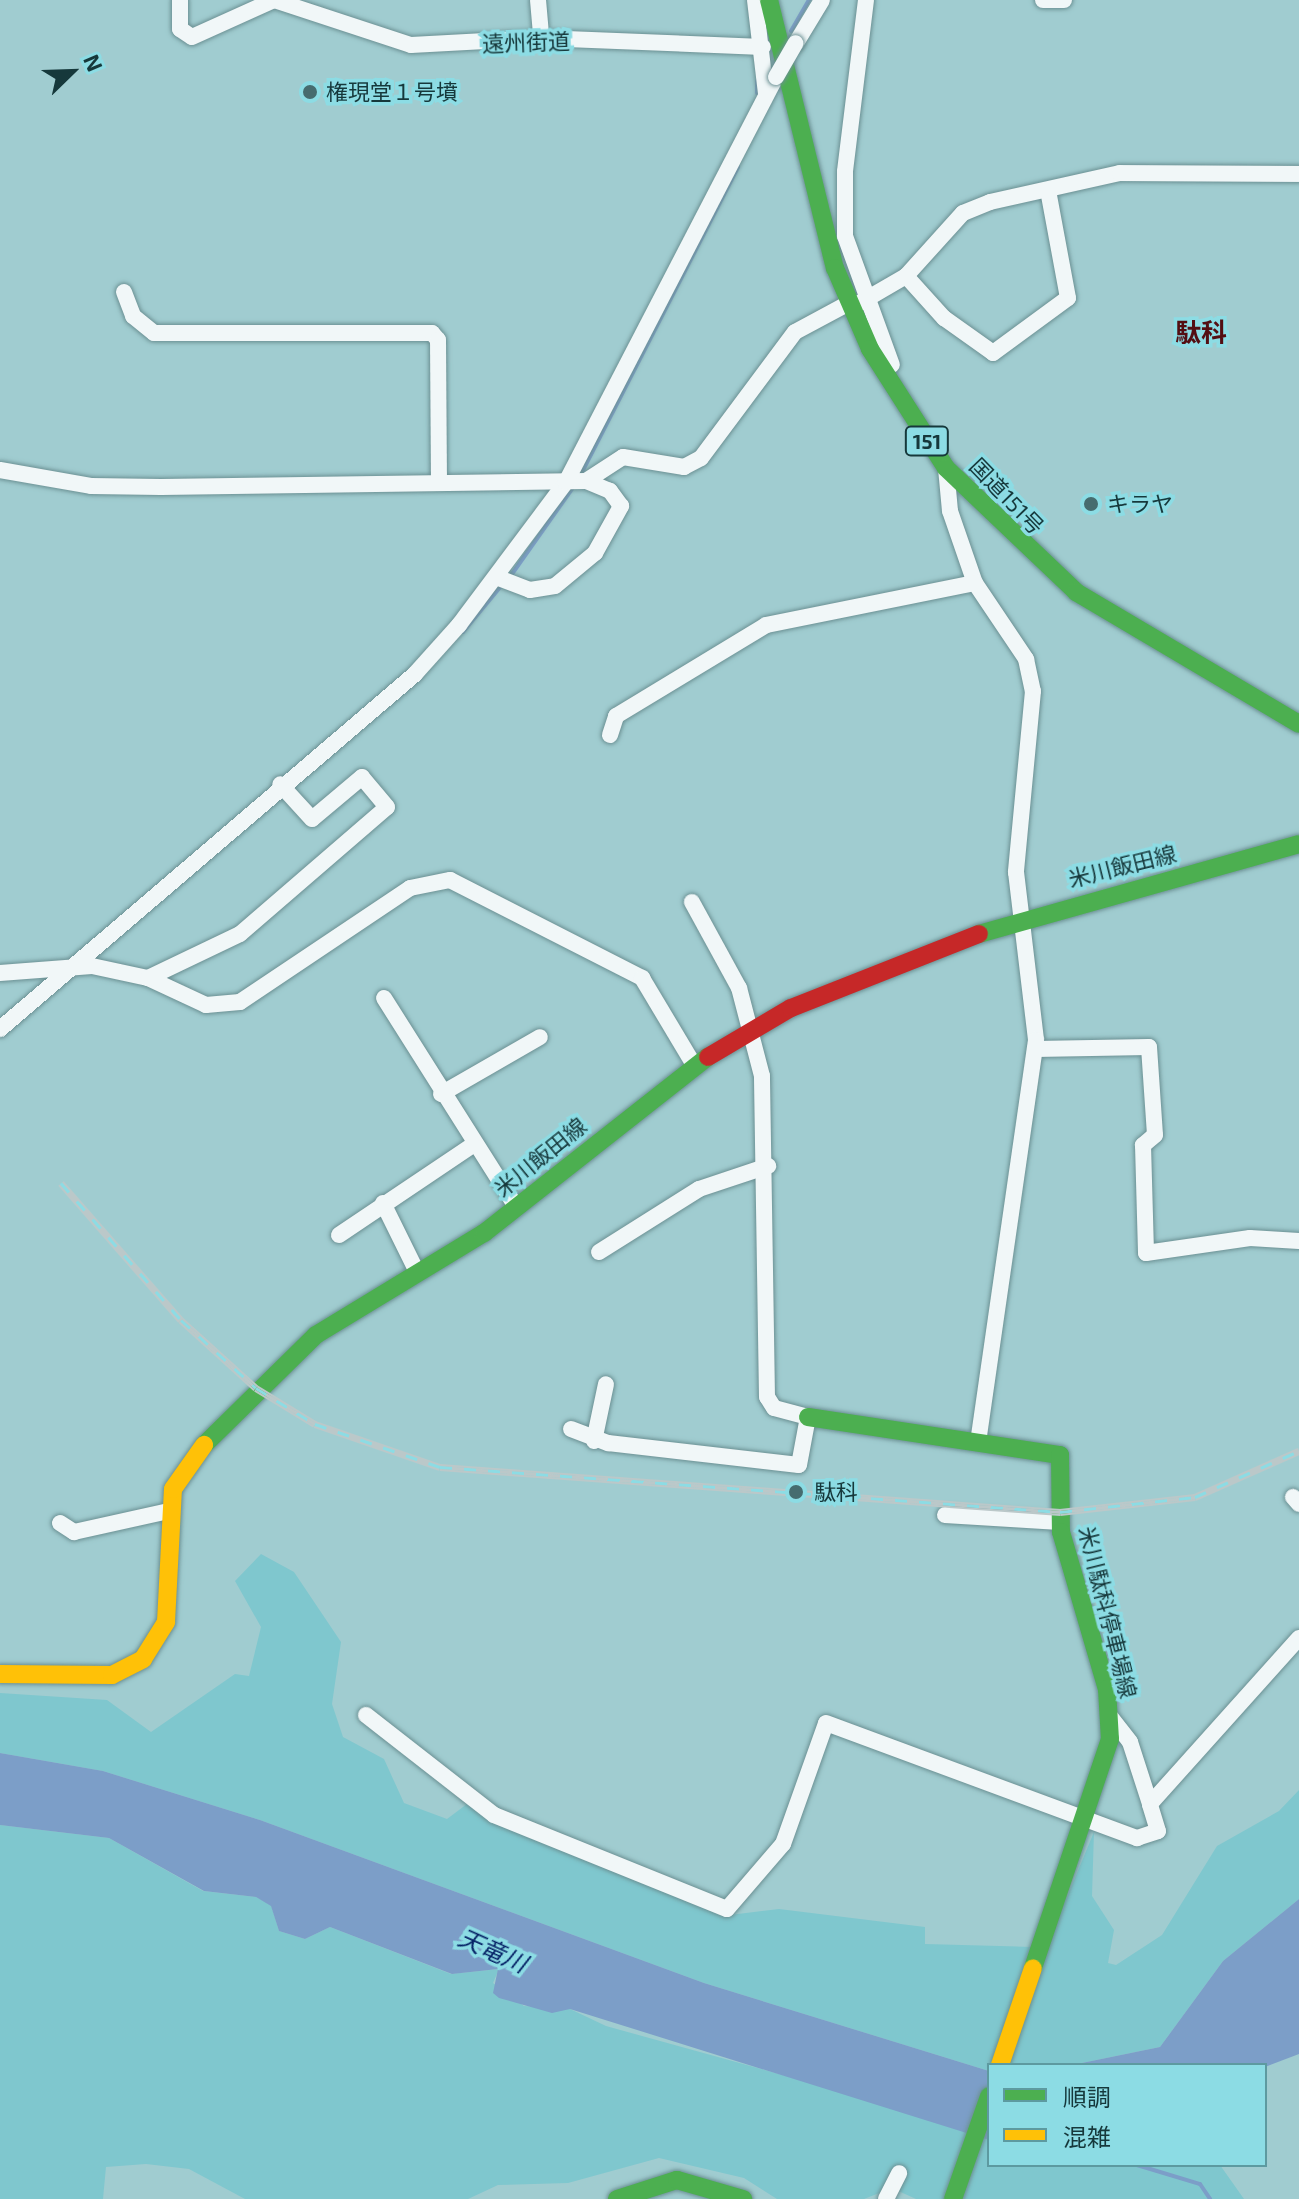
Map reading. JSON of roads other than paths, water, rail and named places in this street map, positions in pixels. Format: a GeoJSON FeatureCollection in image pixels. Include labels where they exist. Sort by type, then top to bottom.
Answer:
{"type":"FeatureCollection","features":[{"type":"Feature","properties":{"kind":"main road","name":"国道151号"},"geometry":{"type":"LineString","coordinates":[[769,0],[810,182],[856,304],[892,389],[946,468],[1076,592],[1299,724]]}},
{"type":"Feature","properties":{"kind":"main road","name":"米川飯田線"},"geometry":{"type":"LineString","coordinates":[[0,1674],[83,1678],[112,1675],[143,1659],[166,1622],[169,1511],[187,1466],[256,1388],[342,1316],[417,1272],[516,1207],[694,1065],[751,1029],[856,979],[1024,917],[1299,844]]}},
{"type":"Feature","properties":{"kind":"main road","name":"米川駄科停車場線"},"geometry":{"type":"LineString","coordinates":[[808,1417],[1060,1455],[1060,1522],[1109,1715],[1102,1774],[1001,2063]]}},
{"type":"Feature","properties":{"kind":"main road"},"geometry":{"type":"LineString","coordinates":[[953,2199],[987,2102]]}},
{"type":"Feature","properties":{"kind":"main road"},"geometry":{"type":"LineString","coordinates":[[617,2199],[677,2180],[743,2199]]}},
{"type":"Feature","properties":{"kind":"street","name":"遠州街道"},"geometry":{"type":"LineString","coordinates":[[180,0],[180,29],[192,37],[274,0],[411,45],[541,38],[763,47]]}},
{"type":"Feature","properties":{"kind":"street"},"geometry":{"type":"LineString","coordinates":[[538,0],[541,38]]}},
{"type":"Feature","properties":{"kind":"street"},"geometry":{"type":"LineString","coordinates":[[755,0],[763,47],[766,95]]}},
{"type":"Feature","properties":{"kind":"street"},"geometry":{"type":"LineString","coordinates":[[0,1029],[280,784],[415,674],[496,577],[566,482],[766,95],[822,0]]}},
{"type":"Feature","properties":{"kind":"street"},"geometry":{"type":"LineString","coordinates":[[856,304],[843,202],[866,0]]}},
{"type":"Feature","properties":{"kind":"street"},"geometry":{"type":"LineString","coordinates":[[1043,0],[1064,0]]}},
{"type":"Feature","properties":{"kind":"street"},"geometry":{"type":"LineString","coordinates":[[586,481],[623,457],[684,467],[701,458],[795,332],[856,304],[906,276],[963,213],[1120,173],[1299,174]]}},
{"type":"Feature","properties":{"kind":"street"},"geometry":{"type":"LineString","coordinates":[[906,276],[944,318],[993,353],[1068,298],[1048,190]]}},
{"type":"Feature","properties":{"kind":"street"},"geometry":{"type":"LineString","coordinates":[[124,292],[133,316],[154,333],[432,333],[438,340],[439,482]]}},
{"type":"Feature","properties":{"kind":"street"},"geometry":{"type":"LineString","coordinates":[[946,468],[950,511],[975,583],[1031,673],[1016,864],[1024,917],[1035,1049],[978,1442]]}},
{"type":"Feature","properties":{"kind":"street"},"geometry":{"type":"LineString","coordinates":[[0,470],[91,486],[586,481],[610,491],[621,506],[595,553],[555,586],[530,590],[496,577]]}},
{"type":"Feature","properties":{"kind":"street"},"geometry":{"type":"LineString","coordinates":[[610,735],[616,716],[766,625],[975,583]]}},
{"type":"Feature","properties":{"kind":"street"},"geometry":{"type":"LineString","coordinates":[[148,978],[240,934],[387,807],[362,777],[312,819],[280,784]]}},
{"type":"Feature","properties":{"kind":"street"},"geometry":{"type":"LineString","coordinates":[[0,973],[66,971],[92,966],[148,978],[206,1005],[240,1002],[410,888],[450,880],[542,921],[642,978],[694,1065]]}},
{"type":"Feature","properties":{"kind":"street"},"geometry":{"type":"LineString","coordinates":[[571,1429],[594,1441],[799,1465],[808,1417],[774,1408],[767,1397],[768,1166],[751,1029],[732,973],[692,902]]}},
{"type":"Feature","properties":{"kind":"street"},"geometry":{"type":"LineString","coordinates":[[384,998],[473,1145],[516,1207]]}},
{"type":"Feature","properties":{"kind":"street"},"geometry":{"type":"LineString","coordinates":[[441,1094],[540,1037]]}},
{"type":"Feature","properties":{"kind":"street"},"geometry":{"type":"LineString","coordinates":[[1035,1049],[1149,1047],[1155,1135],[1143,1145],[1146,1253],[1250,1238],[1299,1241]]}},
{"type":"Feature","properties":{"kind":"street"},"geometry":{"type":"LineString","coordinates":[[339,1235],[473,1145]]}},
{"type":"Feature","properties":{"kind":"street"},"geometry":{"type":"LineString","coordinates":[[599,1252],[699,1189],[768,1166]]}},
{"type":"Feature","properties":{"kind":"street"},"geometry":{"type":"LineString","coordinates":[[383,1203],[417,1272]]}},
{"type":"Feature","properties":{"kind":"street"},"geometry":{"type":"LineString","coordinates":[[594,1441],[606,1384]]}},
{"type":"Feature","properties":{"kind":"street"},"geometry":{"type":"LineString","coordinates":[[60,1523],[74,1532],[169,1511]]}},
{"type":"Feature","properties":{"kind":"street"},"geometry":{"type":"LineString","coordinates":[[945,1515],[1060,1522]]}},
{"type":"Feature","properties":{"kind":"street"},"geometry":{"type":"LineString","coordinates":[[1150,1804],[1299,1638]]}},
{"type":"Feature","properties":{"kind":"street"},"geometry":{"type":"LineString","coordinates":[[366,1715],[494,1815],[727,1909],[783,1844],[826,1723],[1137,1838],[1158,1831],[1130,1742],[1109,1715]]}},
{"type":"Feature","properties":{"kind":"street"},"geometry":{"type":"LineString","coordinates":[[886,2199],[899,2173]]}},
{"type":"Feature","properties":{"kind":"water","name":"天竜川"},"geometry":{"type":"Polygon","coordinates":[[[0,1753],[103,1771],[260,1820],[704,1983],[987,2070],[987,2139],[570,2009],[552,2013],[499,1998],[493,1993],[498,1969],[452,1974],[330,1927],[305,1939],[279,1931],[271,1906],[256,1897],[204,1891],[109,1838],[0,1825],[0,1753]]]}},
{"type":"Feature","properties":{"kind":"water"},"geometry":{"type":"Polygon","coordinates":[[[1299,1899],[1299,2054],[1267,2066],[1267,2063],[1082,2063],[1160,2047],[1223,1961],[1299,1899]]]}},
{"type":"Feature","properties":{"kind":"waterway"},"geometry":{"type":"LineString","coordinates":[[791,31],[809,0]]}},
{"type":"Feature","properties":{"kind":"waterway"},"geometry":{"type":"LineString","coordinates":[[757,81],[757,93]]}},
{"type":"Feature","properties":{"kind":"waterway"},"geometry":{"type":"LineString","coordinates":[[580,476],[738,167]]}},
{"type":"Feature","properties":{"kind":"waterway"},"geometry":{"type":"LineString","coordinates":[[512,574],[572,489]]}},
{"type":"Feature","properties":{"kind":"waterway"},"geometry":{"type":"LineString","coordinates":[[463,632],[502,585]]}},
{"type":"Feature","properties":{"kind":"waterway"},"geometry":{"type":"LineString","coordinates":[[1144,2167],[1200,2184],[1210,2199]]}},
{"type":"Feature","properties":{"kind":"railway"},"geometry":{"type":"LineString","coordinates":[[61,1183],[181,1320],[256,1388],[315,1424],[440,1467],[1060,1512],[1195,1497],[1299,1451]]}},
{"type":"Feature","properties":{"kind":"place","name":"権現堂１号墳"},"geometry":{"type":"Point","coordinates":[310,92]}},
{"type":"Feature","properties":{"kind":"place","name":"キラヤ"},"geometry":{"type":"Point","coordinates":[1091,504]}},
{"type":"Feature","properties":{"kind":"place","name":"駄科"},"geometry":{"type":"Point","coordinates":[796,1492]}},
{"type":"Feature","properties":{"kind":"district","name":"駄科"},"geometry":{"type":"Point","coordinates":[1201,332]}}]}
